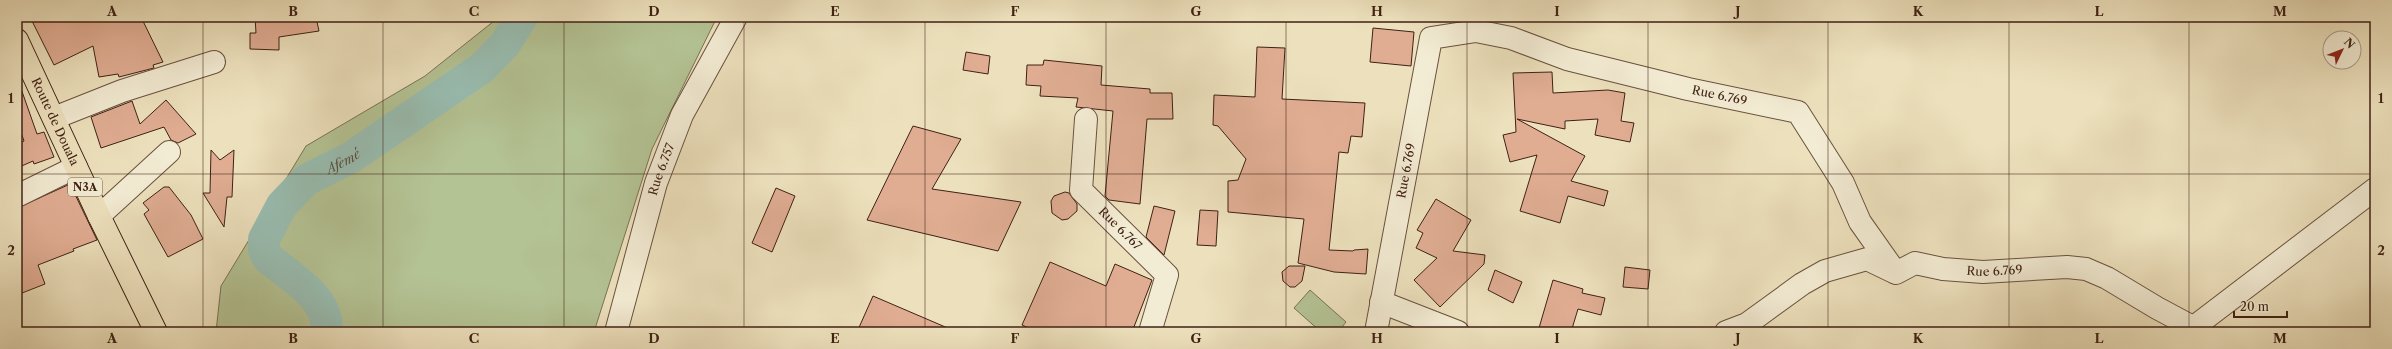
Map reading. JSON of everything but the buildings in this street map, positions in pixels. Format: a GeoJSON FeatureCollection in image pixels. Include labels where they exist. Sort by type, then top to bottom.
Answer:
{"type":"FeatureCollection","features":[{"type":"Feature","properties":{"kind":"highway","name":"Route de Douala"},"geometry":{"type":"LineString","coordinates":[[17,40],[99,216],[156,332]]}},
{"type":"Feature","properties":{"kind":"street","name":"Rue 6.757"},"geometry":{"type":"LineString","coordinates":[[616,332],[656,183],[682,115],[736,17]]}},
{"type":"Feature","properties":{"kind":"street","name":"Rue 6.769"},"geometry":{"type":"LineString","coordinates":[[1376,332],[1431,38],[1476,31],[1511,38],[1567,59],[1688,89],[1798,112],[1843,183],[1860,222],[1896,274],[1915,263],[1943,269],[1983,272],[2067,266],[2086,269],[2107,278],[2157,308],[2198,329]]}},
{"type":"Feature","properties":{"kind":"street"},"geometry":{"type":"LineString","coordinates":[[54,118],[122,91],[214,62]]}},
{"type":"Feature","properties":{"kind":"street","name":"Rue 6.767"},"geometry":{"type":"LineString","coordinates":[[1086,119],[1081,190],[1167,275],[1150,332]]}},
{"type":"Feature","properties":{"kind":"street"},"geometry":{"type":"LineString","coordinates":[[99,216],[169,152]]}},
{"type":"Feature","properties":{"kind":"street"},"geometry":{"type":"LineString","coordinates":[[17,196],[76,166]]}},
{"type":"Feature","properties":{"kind":"street"},"geometry":{"type":"LineString","coordinates":[[2198,329],[2375,189]]}},
{"type":"Feature","properties":{"kind":"street"},"geometry":{"type":"LineString","coordinates":[[1726,332],[1747,324],[1802,284],[1825,271],[1867,259],[1896,274]]}},
{"type":"Feature","properties":{"kind":"street"},"geometry":{"type":"LineString","coordinates":[[1381,302],[1458,332]]}},
{"type":"Feature","properties":{"kind":"green space"},"geometry":{"type":"Polygon","coordinates":[[[499,17],[717,17],[652,149],[594,332],[216,332],[221,286],[306,146],[425,76],[499,17]]]}},
{"type":"Feature","properties":{"kind":"green space"},"geometry":{"type":"Polygon","coordinates":[[[1310,290],[1346,322],[1338,332],[1321,332],[1294,308],[1310,290]]]}},
{"type":"Feature","properties":{"kind":"waterway","name":"Afemé"},"geometry":{"type":"LineString","coordinates":[[326,332],[326,320],[316,299],[297,281],[268,258],[264,250],[264,239],[282,205],[306,180],[350,158],[482,68],[505,44],[522,17]]}}]}
